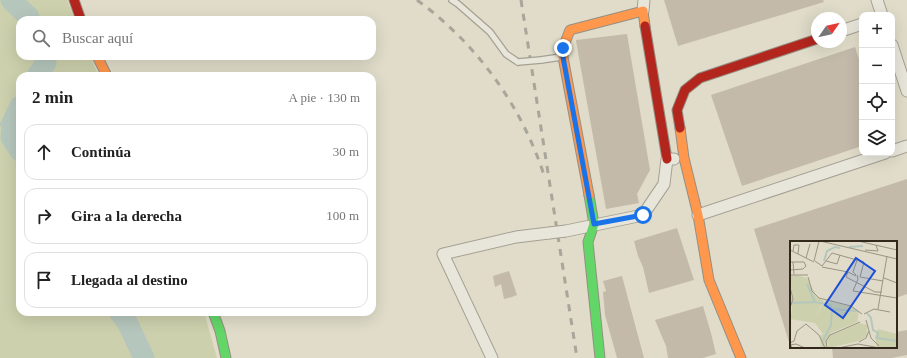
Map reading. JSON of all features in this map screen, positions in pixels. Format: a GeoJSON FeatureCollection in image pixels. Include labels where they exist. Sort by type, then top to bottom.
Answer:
{"type":"FeatureCollection","features":[{"type":"Feature","properties":{"kind":"street"},"geometry":{"type":"LineString","coordinates":[[74,0],[80,16]]}},
{"type":"Feature","properties":{"kind":"street"},"geometry":{"type":"LineString","coordinates":[[877,0],[881,12]]}},
{"type":"Feature","properties":{"kind":"street"},"geometry":{"type":"LineString","coordinates":[[492,358],[443,254],[510,238],[549,233],[594,224],[643,215],[664,184],[667,159],[643,6],[570,30],[563,48],[563,57],[594,224],[588,242],[600,358]]}},
{"type":"Feature","properties":{"kind":"street"},"geometry":{"type":"LineString","coordinates":[[847,29],[859,25]]}},
{"type":"Feature","properties":{"kind":"street"},"geometry":{"type":"LineString","coordinates":[[741,358],[709,280],[698,215],[684,158],[677,110],[685,90],[700,78],[811,41]]}},
{"type":"Feature","properties":{"kind":"street"},"geometry":{"type":"LineString","coordinates":[[893,48],[907,90]]}},
{"type":"Feature","properties":{"kind":"street"},"geometry":{"type":"LineString","coordinates":[[100,60],[105,72]]}},
{"type":"Feature","properties":{"kind":"street"},"geometry":{"type":"LineString","coordinates":[[895,150],[907,146]]}},
{"type":"Feature","properties":{"kind":"street"},"geometry":{"type":"LineString","coordinates":[[698,215],[876,156]]}},
{"type":"Feature","properties":{"kind":"street"},"geometry":{"type":"LineString","coordinates":[[667,159],[684,158]]}},
{"type":"Feature","properties":{"kind":"street"},"geometry":{"type":"LineString","coordinates":[[214,316],[220,331],[226,358]]}},
{"type":"Feature","properties":{"kind":"lane"},"geometry":{"type":"LineString","coordinates":[[452,0],[490,32],[506,54],[518,62],[563,57]]}},
{"type":"Feature","properties":{"kind":"green space"},"geometry":{"type":"Polygon","coordinates":[[[0,0],[67,0],[73,16],[16,16],[16,60],[92,60],[97,72],[16,72],[16,316],[205,316],[217,358],[0,358],[0,0]]]}},
{"type":"Feature","properties":{"kind":"building"},"geometry":{"type":"Polygon","coordinates":[[[664,0],[823,0],[824,2],[678,46],[664,0]]]}},
{"type":"Feature","properties":{"kind":"building"},"geometry":{"type":"Polygon","coordinates":[[[627,34],[650,170],[637,194],[639,203],[606,209],[576,40],[627,34]]]}},
{"type":"Feature","properties":{"kind":"building"},"geometry":{"type":"Polygon","coordinates":[[[855,47],[859,59],[859,147],[742,186],[711,95],[855,47]]]}},
{"type":"Feature","properties":{"kind":"building"},"geometry":{"type":"Polygon","coordinates":[[[907,179],[907,294],[897,298],[897,241],[790,241],[789,342],[754,229],[907,179]]]}},
{"type":"Feature","properties":{"kind":"building"},"geometry":{"type":"Polygon","coordinates":[[[677,228],[694,280],[649,293],[643,267],[634,241],[677,228]]]}},
{"type":"Feature","properties":{"kind":"building"},"geometry":{"type":"Polygon","coordinates":[[[509,271],[517,295],[504,299],[501,284],[495,287],[493,276],[509,271]]]}},
{"type":"Feature","properties":{"kind":"building"},"geometry":{"type":"Polygon","coordinates":[[[622,276],[644,358],[617,358],[605,315],[603,292],[606,291],[603,281],[622,276]]]}},
{"type":"Feature","properties":{"kind":"building"},"geometry":{"type":"Polygon","coordinates":[[[703,306],[716,354],[703,358],[668,358],[666,346],[655,320],[703,306]]]}},
{"type":"Feature","properties":{"kind":"building"},"geometry":{"type":"Polygon","coordinates":[[[907,330],[907,355],[892,358],[833,358],[832,348],[897,348],[897,332],[907,330]]]}},
{"type":"Feature","properties":{"kind":"waterway"},"geometry":{"type":"LineString","coordinates":[[11,0],[28,16]]}},
{"type":"Feature","properties":{"kind":"waterway"},"geometry":{"type":"LineString","coordinates":[[40,72],[46,63],[45,60]]}},
{"type":"Feature","properties":{"kind":"waterway"},"geometry":{"type":"LineString","coordinates":[[16,114],[12,123],[11,137],[16,145]]}},
{"type":"Feature","properties":{"kind":"waterway"},"geometry":{"type":"LineString","coordinates":[[0,124],[12,123]]}},
{"type":"Feature","properties":{"kind":"waterway"},"geometry":{"type":"LineString","coordinates":[[122,316],[127,322],[144,358]]}},
{"type":"Feature","properties":{"kind":"railway"},"geometry":{"type":"LineString","coordinates":[[417,0],[439,17],[459,36],[477,56],[510,100],[523,124],[544,175]]}},
{"type":"Feature","properties":{"kind":"railway"},"geometry":{"type":"LineString","coordinates":[[521,0],[577,358]]}},
{"type":"Feature","properties":{"kind":"traffic: fast"},"geometry":{"type":"LineString","coordinates":[[589,195],[594,224],[588,242],[600,358]]}},
{"type":"Feature","properties":{"kind":"traffic: fast"},"geometry":{"type":"LineString","coordinates":[[214,316],[220,331],[226,358]]}},
{"type":"Feature","properties":{"kind":"traffic: slow"},"geometry":{"type":"LineString","coordinates":[[589,195],[563,57],[563,48],[570,30],[643,11],[645,26]]}},
{"type":"Feature","properties":{"kind":"traffic: slow"},"geometry":{"type":"LineString","coordinates":[[99,60],[105,72]]}},
{"type":"Feature","properties":{"kind":"traffic: slow"},"geometry":{"type":"LineString","coordinates":[[680,128],[684,158],[698,215],[709,280],[741,358]]}},
{"type":"Feature","properties":{"kind":"traffic: jam"},"geometry":{"type":"LineString","coordinates":[[74,0],[80,16]]}},
{"type":"Feature","properties":{"kind":"traffic: jam"},"geometry":{"type":"LineString","coordinates":[[645,26],[667,159]]}},
{"type":"Feature","properties":{"kind":"traffic: jam"},"geometry":{"type":"LineString","coordinates":[[680,128],[677,110],[685,90],[700,78],[811,41]]}},
{"type":"Feature","properties":{"kind":"route"},"geometry":{"type":"LineString","coordinates":[[563,48],[563,57],[594,224],[643,215]]}}]}
